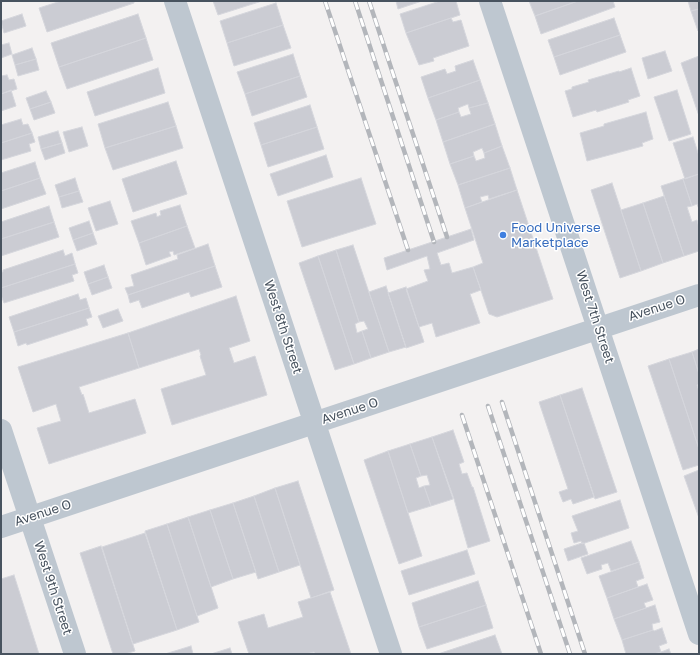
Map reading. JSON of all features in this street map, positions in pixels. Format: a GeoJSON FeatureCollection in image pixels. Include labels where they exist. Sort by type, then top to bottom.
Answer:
{"type":"FeatureCollection","features":[{"type":"Feature","properties":{"kind":"street","name":"West 8th Street"},"geometry":{"type":"LineString","coordinates":[[175,1],[391,654]]}},
{"type":"Feature","properties":{"kind":"street","name":"West 7th Street"},"geometry":{"type":"LineString","coordinates":[[490,1],[699,634]]}},
{"type":"Feature","properties":{"kind":"street","name":"Avenue O"},"geometry":{"type":"LineString","coordinates":[[1,526],[699,294]]}},
{"type":"Feature","properties":{"kind":"street","name":"West 9th Street"},"geometry":{"type":"LineString","coordinates":[[1,430],[75,654]]}},
{"type":"Feature","properties":{"kind":"building"},"geometry":{"type":"Polygon","coordinates":[[[61,1],[134,1],[134,3],[47,32],[39,8],[61,1]]]}},
{"type":"Feature","properties":{"kind":"building"},"geometry":{"type":"Polygon","coordinates":[[[213,1],[262,1],[218,15],[213,1]]]}},
{"type":"Feature","properties":{"kind":"building"},"geometry":{"type":"Polygon","coordinates":[[[396,1],[422,1],[398,9],[396,1]]]}},
{"type":"Feature","properties":{"kind":"building"},"geometry":{"type":"Polygon","coordinates":[[[440,1],[456,1],[460,15],[406,33],[400,14],[440,1]]]}},
{"type":"Feature","properties":{"kind":"building"},"geometry":{"type":"Polygon","coordinates":[[[529,1],[578,1],[535,16],[529,1]]]}},
{"type":"Feature","properties":{"kind":"building"},"geometry":{"type":"Polygon","coordinates":[[[578,1],[613,1],[615,7],[541,34],[535,16],[578,1]]]}},
{"type":"Feature","properties":{"kind":"building"},"geometry":{"type":"Polygon","coordinates":[[[688,1],[699,1],[699,9],[691,11],[688,1]]]}},
{"type":"Feature","properties":{"kind":"building"},"geometry":{"type":"Polygon","coordinates":[[[276,3],[283,25],[227,43],[220,21],[276,3]]]}},
{"type":"Feature","properties":{"kind":"building"},"geometry":{"type":"Polygon","coordinates":[[[699,9],[699,31],[698,31],[691,11],[699,9]]]}},
{"type":"Feature","properties":{"kind":"building"},"geometry":{"type":"Polygon","coordinates":[[[22,14],[26,26],[4,33],[1,21],[22,14]]]}},
{"type":"Feature","properties":{"kind":"building"},"geometry":{"type":"Polygon","coordinates":[[[138,14],[146,38],[59,67],[51,43],[138,14]]]}},
{"type":"Feature","properties":{"kind":"building"},"geometry":{"type":"Polygon","coordinates":[[[451,18],[453,22],[461,20],[469,46],[433,58],[434,61],[419,65],[406,33],[451,18]]]}},
{"type":"Feature","properties":{"kind":"building"},"geometry":{"type":"Polygon","coordinates":[[[614,18],[620,35],[554,57],[548,40],[614,18]]]}},
{"type":"Feature","properties":{"kind":"building"},"geometry":{"type":"Polygon","coordinates":[[[283,25],[291,48],[234,66],[227,43],[283,25]]]}},
{"type":"Feature","properties":{"kind":"building"},"geometry":{"type":"Polygon","coordinates":[[[620,35],[626,52],[560,75],[554,57],[620,35]]]}},
{"type":"Feature","properties":{"kind":"building"},"geometry":{"type":"Polygon","coordinates":[[[146,38],[153,60],[67,89],[59,67],[146,38]]]}},
{"type":"Feature","properties":{"kind":"building"},"geometry":{"type":"Polygon","coordinates":[[[9,43],[12,54],[1,58],[1,45],[9,43]]]}},
{"type":"Feature","properties":{"kind":"building"},"geometry":{"type":"Polygon","coordinates":[[[32,48],[36,59],[15,65],[12,55],[32,48]]]}},
{"type":"Feature","properties":{"kind":"building"},"geometry":{"type":"Polygon","coordinates":[[[665,51],[672,71],[648,79],[642,58],[665,51]]]}},
{"type":"Feature","properties":{"kind":"building"},"geometry":{"type":"Polygon","coordinates":[[[293,54],[300,76],[245,94],[237,72],[293,54]]]}},
{"type":"Feature","properties":{"kind":"building"},"geometry":{"type":"Polygon","coordinates":[[[699,56],[699,116],[681,63],[699,56]]]}},
{"type":"Feature","properties":{"kind":"building"},"geometry":{"type":"Polygon","coordinates":[[[36,59],[39,70],[18,76],[15,65],[36,59]]]}},
{"type":"Feature","properties":{"kind":"building"},"geometry":{"type":"Polygon","coordinates":[[[473,60],[480,80],[428,98],[421,77],[445,69],[447,74],[456,71],[455,66],[473,60]]]}},
{"type":"Feature","properties":{"kind":"building"},"geometry":{"type":"Polygon","coordinates":[[[158,68],[165,93],[95,116],[87,92],[158,68]]]}},
{"type":"Feature","properties":{"kind":"building"},"geometry":{"type":"Polygon","coordinates":[[[631,68],[640,96],[628,100],[629,102],[597,112],[596,110],[573,117],[565,91],[572,89],[572,87],[589,82],[588,80],[631,68]]]}},
{"type":"Feature","properties":{"kind":"building"},"geometry":{"type":"Polygon","coordinates":[[[7,75],[9,80],[14,79],[17,89],[1,94],[1,76],[7,75]]]}},
{"type":"Feature","properties":{"kind":"building"},"geometry":{"type":"Polygon","coordinates":[[[300,76],[307,97],[252,116],[245,94],[300,76]]]}},
{"type":"Feature","properties":{"kind":"building"},"geometry":{"type":"Polygon","coordinates":[[[480,80],[488,103],[469,108],[468,104],[458,108],[459,112],[436,120],[428,98],[480,80]]]}},
{"type":"Feature","properties":{"kind":"building"},"geometry":{"type":"Polygon","coordinates":[[[11,90],[16,106],[1,111],[1,94],[11,90]]]}},
{"type":"Feature","properties":{"kind":"building"},"geometry":{"type":"Polygon","coordinates":[[[677,90],[691,134],[669,141],[654,97],[677,90]]]}},
{"type":"Feature","properties":{"kind":"building"},"geometry":{"type":"Polygon","coordinates":[[[46,91],[51,102],[30,109],[26,98],[46,91]]]}},
{"type":"Feature","properties":{"kind":"building"},"geometry":{"type":"Polygon","coordinates":[[[51,102],[55,113],[34,120],[30,109],[51,102]]]}},
{"type":"Feature","properties":{"kind":"building"},"geometry":{"type":"Polygon","coordinates":[[[168,102],[176,126],[105,148],[98,124],[168,102]]]}},
{"type":"Feature","properties":{"kind":"building"},"geometry":{"type":"Polygon","coordinates":[[[488,103],[495,124],[443,142],[436,120],[459,112],[461,117],[471,114],[469,108],[488,103]]]}},
{"type":"Feature","properties":{"kind":"building"},"geometry":{"type":"Polygon","coordinates":[[[310,105],[317,127],[261,145],[254,123],[310,105]]]}},
{"type":"Feature","properties":{"kind":"building"},"geometry":{"type":"Polygon","coordinates":[[[646,112],[653,139],[642,143],[643,146],[587,161],[580,133],[604,126],[604,124],[646,112]]]}},
{"type":"Feature","properties":{"kind":"building"},"geometry":{"type":"Polygon","coordinates":[[[21,119],[23,125],[28,124],[32,133],[1,143],[1,125],[21,119]]]}},
{"type":"Feature","properties":{"kind":"building"},"geometry":{"type":"Polygon","coordinates":[[[495,124],[502,146],[484,153],[482,148],[473,152],[474,156],[450,164],[443,142],[495,124]]]}},
{"type":"Feature","properties":{"kind":"building"},"geometry":{"type":"Polygon","coordinates":[[[176,126],[183,148],[113,170],[105,148],[176,126]]]}},
{"type":"Feature","properties":{"kind":"building"},"geometry":{"type":"Polygon","coordinates":[[[82,127],[88,146],[69,152],[63,132],[82,127]]]}},
{"type":"Feature","properties":{"kind":"building"},"geometry":{"type":"Polygon","coordinates":[[[317,127],[324,149],[268,167],[261,145],[317,127]]]}},
{"type":"Feature","properties":{"kind":"building"},"geometry":{"type":"Polygon","coordinates":[[[58,131],[62,143],[41,149],[38,137],[58,131]]]}},
{"type":"Feature","properties":{"kind":"building"},"geometry":{"type":"Polygon","coordinates":[[[32,133],[35,142],[29,144],[31,151],[1,160],[1,143],[32,133]]]}},
{"type":"Feature","properties":{"kind":"building"},"geometry":{"type":"Polygon","coordinates":[[[693,137],[699,156],[699,174],[685,179],[673,143],[693,137]]]}},
{"type":"Feature","properties":{"kind":"building"},"geometry":{"type":"Polygon","coordinates":[[[62,143],[65,153],[45,160],[41,149],[62,143]]]}},
{"type":"Feature","properties":{"kind":"building"},"geometry":{"type":"Polygon","coordinates":[[[502,146],[510,168],[458,185],[450,164],[474,156],[476,161],[485,158],[484,153],[502,146]]]}},
{"type":"Feature","properties":{"kind":"building"},"geometry":{"type":"Polygon","coordinates":[[[326,155],[333,177],[278,196],[270,174],[326,155]]]}},
{"type":"Feature","properties":{"kind":"building"},"geometry":{"type":"Polygon","coordinates":[[[176,161],[187,194],[133,212],[122,179],[176,161]]]}},
{"type":"Feature","properties":{"kind":"building"},"geometry":{"type":"Polygon","coordinates":[[[35,162],[40,178],[1,191],[1,173],[35,162]]]}},
{"type":"Feature","properties":{"kind":"building"},"geometry":{"type":"Polygon","coordinates":[[[510,168],[517,190],[489,199],[488,195],[480,197],[482,202],[465,208],[458,185],[510,168]]]}},
{"type":"Feature","properties":{"kind":"building"},"geometry":{"type":"Polygon","coordinates":[[[699,174],[699,209],[697,204],[692,206],[683,179],[699,174]]]}},
{"type":"Feature","properties":{"kind":"building"},"geometry":{"type":"Polygon","coordinates":[[[40,178],[46,194],[1,209],[1,191],[40,178]]]}},
{"type":"Feature","properties":{"kind":"building"},"geometry":{"type":"Polygon","coordinates":[[[75,178],[79,191],[59,197],[55,185],[75,178]]]}},
{"type":"Feature","properties":{"kind":"building"},"geometry":{"type":"Polygon","coordinates":[[[361,178],[376,224],[302,247],[287,201],[361,178]]]}},
{"type":"Feature","properties":{"kind":"building"},"geometry":{"type":"Polygon","coordinates":[[[683,179],[692,206],[687,207],[692,222],[697,220],[699,228],[699,251],[684,256],[661,186],[683,179]]]}},
{"type":"Feature","properties":{"kind":"building"},"geometry":{"type":"Polygon","coordinates":[[[612,183],[641,271],[620,278],[591,190],[612,183]]]}},
{"type":"Feature","properties":{"kind":"building","name":"Food Universe Marketplace"},"geometry":{"type":"Polygon","coordinates":[[[517,190],[553,299],[497,317],[489,314],[473,267],[483,263],[465,208],[517,190]]]}},
{"type":"Feature","properties":{"kind":"building"},"geometry":{"type":"Polygon","coordinates":[[[79,191],[83,202],[62,208],[59,197],[79,191]]]}},
{"type":"Feature","properties":{"kind":"building"},"geometry":{"type":"Polygon","coordinates":[[[664,196],[684,256],[663,263],[643,203],[664,196]]]}},
{"type":"Feature","properties":{"kind":"building"},"geometry":{"type":"Polygon","coordinates":[[[110,201],[118,224],[96,231],[88,208],[110,201]]]}},
{"type":"Feature","properties":{"kind":"building"},"geometry":{"type":"Polygon","coordinates":[[[643,203],[663,263],[641,271],[621,210],[643,203]]]}},
{"type":"Feature","properties":{"kind":"building"},"geometry":{"type":"Polygon","coordinates":[[[180,205],[187,226],[139,243],[131,221],[156,213],[157,217],[161,215],[160,211],[180,205]]]}},
{"type":"Feature","properties":{"kind":"building"},"geometry":{"type":"Polygon","coordinates":[[[49,206],[54,222],[1,239],[1,222],[49,206]]]}},
{"type":"Feature","properties":{"kind":"building"},"geometry":{"type":"Polygon","coordinates":[[[89,221],[93,233],[73,240],[69,228],[89,221]]]}},
{"type":"Feature","properties":{"kind":"building"},"geometry":{"type":"Polygon","coordinates":[[[54,222],[59,237],[1,256],[1,239],[54,222]]]}},
{"type":"Feature","properties":{"kind":"building"},"geometry":{"type":"Polygon","coordinates":[[[187,226],[195,248],[174,255],[173,251],[169,252],[171,256],[146,265],[139,243],[187,226]]]}},
{"type":"Feature","properties":{"kind":"building"},"geometry":{"type":"Polygon","coordinates":[[[471,229],[474,240],[437,253],[441,265],[449,263],[452,273],[473,267],[481,290],[470,294],[480,323],[436,337],[432,323],[419,327],[406,289],[428,281],[424,270],[430,269],[427,256],[387,270],[384,258],[471,229]]]}},
{"type":"Feature","properties":{"kind":"building"},"geometry":{"type":"Polygon","coordinates":[[[93,233],[97,244],[77,251],[73,240],[93,233]]]}},
{"type":"Feature","properties":{"kind":"building"},"geometry":{"type":"Polygon","coordinates":[[[208,244],[215,266],[128,295],[125,288],[134,286],[131,275],[178,259],[177,255],[208,244]]]}},
{"type":"Feature","properties":{"kind":"building"},"geometry":{"type":"Polygon","coordinates":[[[353,245],[389,352],[371,358],[362,331],[368,329],[364,321],[359,322],[336,250],[353,245]]]}},
{"type":"Feature","properties":{"kind":"building"},"geometry":{"type":"Polygon","coordinates":[[[63,250],[65,256],[72,253],[75,264],[1,288],[1,272],[3,272],[3,270],[63,250]]]}},
{"type":"Feature","properties":{"kind":"building"},"geometry":{"type":"Polygon","coordinates":[[[336,250],[359,322],[355,324],[357,333],[362,331],[371,358],[354,364],[318,256],[336,250]]]}},
{"type":"Feature","properties":{"kind":"building"},"geometry":{"type":"Polygon","coordinates":[[[318,256],[354,364],[335,370],[299,263],[318,256]]]}},
{"type":"Feature","properties":{"kind":"building"},"geometry":{"type":"Polygon","coordinates":[[[75,264],[78,273],[72,275],[74,281],[4,303],[1,295],[1,288],[75,264]]]}},
{"type":"Feature","properties":{"kind":"building"},"geometry":{"type":"Polygon","coordinates":[[[104,265],[108,277],[88,284],[84,272],[104,265]]]}},
{"type":"Feature","properties":{"kind":"building"},"geometry":{"type":"Polygon","coordinates":[[[215,266],[222,287],[191,297],[189,292],[142,308],[139,300],[130,303],[128,295],[215,266]]]}},
{"type":"Feature","properties":{"kind":"building"},"geometry":{"type":"Polygon","coordinates":[[[108,277],[112,288],[92,295],[88,284],[108,277]]]}},
{"type":"Feature","properties":{"kind":"building"},"geometry":{"type":"Polygon","coordinates":[[[386,286],[406,347],[389,352],[369,292],[386,286]]]}},
{"type":"Feature","properties":{"kind":"building"},"geometry":{"type":"Polygon","coordinates":[[[406,287],[424,342],[406,348],[388,293],[406,287]]]}},
{"type":"Feature","properties":{"kind":"building"},"geometry":{"type":"Polygon","coordinates":[[[78,294],[80,300],[86,298],[89,308],[14,332],[9,317],[78,294]]]}},
{"type":"Feature","properties":{"kind":"building"},"geometry":{"type":"Polygon","coordinates":[[[236,296],[250,341],[229,348],[234,363],[255,356],[267,395],[172,425],[161,389],[206,375],[199,349],[139,368],[128,333],[236,296]]]}},
{"type":"Feature","properties":{"kind":"building"},"geometry":{"type":"Polygon","coordinates":[[[89,308],[92,317],[86,319],[88,325],[27,345],[26,343],[18,346],[14,332],[89,308]]]}},
{"type":"Feature","properties":{"kind":"building"},"geometry":{"type":"Polygon","coordinates":[[[118,309],[123,321],[103,328],[98,316],[118,309]]]}},
{"type":"Feature","properties":{"kind":"building"},"geometry":{"type":"Polygon","coordinates":[[[128,333],[139,368],[79,387],[82,395],[83,394],[89,413],[135,399],[146,433],[49,464],[37,428],[61,421],[56,404],[33,412],[18,367],[128,333]]]}},
{"type":"Feature","properties":{"kind":"building"},"geometry":{"type":"Polygon","coordinates":[[[699,349],[699,374],[692,352],[699,349]]]}},
{"type":"Feature","properties":{"kind":"building"},"geometry":{"type":"Polygon","coordinates":[[[692,352],[699,374],[699,384],[697,385],[699,392],[699,449],[669,359],[692,352]]]}},
{"type":"Feature","properties":{"kind":"building"},"geometry":{"type":"Polygon","coordinates":[[[669,359],[699,449],[699,465],[683,470],[648,366],[669,359]]]}},
{"type":"Feature","properties":{"kind":"building"},"geometry":{"type":"Polygon","coordinates":[[[582,388],[617,492],[595,499],[560,395],[582,388]]]}},
{"type":"Feature","properties":{"kind":"building"},"geometry":{"type":"Polygon","coordinates":[[[560,395],[594,497],[573,504],[571,499],[563,502],[559,492],[568,489],[539,402],[560,395]]]}},
{"type":"Feature","properties":{"kind":"building"},"geometry":{"type":"Polygon","coordinates":[[[453,430],[464,462],[459,464],[462,474],[467,473],[473,487],[490,541],[468,548],[454,499],[432,437],[453,430]]]}},
{"type":"Feature","properties":{"kind":"building"},"geometry":{"type":"Polygon","coordinates":[[[432,437],[453,499],[431,506],[424,486],[430,485],[427,475],[421,476],[410,444],[432,437]]]}},
{"type":"Feature","properties":{"kind":"building"},"geometry":{"type":"Polygon","coordinates":[[[410,444],[421,476],[416,478],[419,488],[424,486],[431,506],[408,513],[388,451],[410,444]]]}},
{"type":"Feature","properties":{"kind":"building"},"geometry":{"type":"Polygon","coordinates":[[[388,451],[422,556],[399,564],[364,460],[388,451]]]}},
{"type":"Feature","properties":{"kind":"building"},"geometry":{"type":"Polygon","coordinates":[[[699,470],[699,518],[684,476],[699,470]]]}},
{"type":"Feature","properties":{"kind":"building"},"geometry":{"type":"Polygon","coordinates":[[[298,481],[334,590],[311,598],[275,488],[298,481]]]}},
{"type":"Feature","properties":{"kind":"building"},"geometry":{"type":"Polygon","coordinates":[[[275,488],[300,565],[279,572],[254,496],[275,488]]]}},
{"type":"Feature","properties":{"kind":"building"},"geometry":{"type":"Polygon","coordinates":[[[254,496],[279,572],[258,579],[233,503],[254,496]]]}},
{"type":"Feature","properties":{"kind":"building"},"geometry":{"type":"Polygon","coordinates":[[[620,500],[629,528],[582,544],[581,541],[574,543],[571,533],[578,531],[572,516],[620,500]]]}},
{"type":"Feature","properties":{"kind":"building"},"geometry":{"type":"Polygon","coordinates":[[[233,503],[256,572],[233,579],[210,510],[233,503]]]}},
{"type":"Feature","properties":{"kind":"building"},"geometry":{"type":"Polygon","coordinates":[[[210,510],[233,579],[211,587],[188,517],[210,510]]]}},
{"type":"Feature","properties":{"kind":"building"},"geometry":{"type":"Polygon","coordinates":[[[188,517],[218,608],[197,616],[167,524],[188,517]]]}},
{"type":"Feature","properties":{"kind":"building"},"geometry":{"type":"Polygon","coordinates":[[[167,524],[199,622],[177,630],[145,531],[167,524]]]}},
{"type":"Feature","properties":{"kind":"building"},"geometry":{"type":"Polygon","coordinates":[[[145,533],[177,630],[133,644],[102,547],[145,533]]]}},
{"type":"Feature","properties":{"kind":"building"},"geometry":{"type":"Polygon","coordinates":[[[631,541],[639,562],[611,571],[608,563],[601,565],[602,569],[587,574],[581,558],[631,541]]]}},
{"type":"Feature","properties":{"kind":"building"},"geometry":{"type":"Polygon","coordinates":[[[584,543],[588,554],[568,561],[564,549],[584,543]]]}},
{"type":"Feature","properties":{"kind":"building"},"geometry":{"type":"Polygon","coordinates":[[[101,546],[135,651],[125,654],[113,654],[80,553],[101,546]]]}},
{"type":"Feature","properties":{"kind":"building"},"geometry":{"type":"Polygon","coordinates":[[[467,550],[475,574],[409,595],[401,571],[467,550]]]}},
{"type":"Feature","properties":{"kind":"building"},"geometry":{"type":"Polygon","coordinates":[[[639,562],[644,578],[636,581],[638,587],[607,598],[599,576],[639,562]]]}},
{"type":"Feature","properties":{"kind":"building"},"geometry":{"type":"Polygon","coordinates":[[[14,575],[39,654],[1,654],[1,579],[14,575]]]}},
{"type":"Feature","properties":{"kind":"building"},"geometry":{"type":"Polygon","coordinates":[[[478,581],[486,605],[419,627],[412,603],[478,581]]]}},
{"type":"Feature","properties":{"kind":"building"},"geometry":{"type":"Polygon","coordinates":[[[647,584],[653,600],[644,603],[646,608],[614,619],[607,598],[647,584]]]}},
{"type":"Feature","properties":{"kind":"building"},"geometry":{"type":"Polygon","coordinates":[[[330,592],[351,654],[315,654],[314,652],[306,654],[249,654],[238,622],[264,614],[268,628],[303,617],[298,602],[330,592]]]}},
{"type":"Feature","properties":{"kind":"building"},"geometry":{"type":"Polygon","coordinates":[[[486,605],[493,628],[427,649],[419,627],[486,605]]]}},
{"type":"Feature","properties":{"kind":"building"},"geometry":{"type":"Polygon","coordinates":[[[655,605],[660,622],[652,624],[653,630],[622,640],[614,619],[655,605]]]}},
{"type":"Feature","properties":{"kind":"building"},"geometry":{"type":"Polygon","coordinates":[[[662,628],[667,643],[659,646],[661,652],[654,654],[626,654],[622,640],[662,628]]]}},
{"type":"Feature","properties":{"kind":"building"},"geometry":{"type":"Polygon","coordinates":[[[495,635],[502,654],[438,654],[495,635]]]}},
{"type":"Feature","properties":{"kind":"building"},"geometry":{"type":"Polygon","coordinates":[[[191,646],[193,654],[165,654],[191,646]]]}},
{"type":"Feature","properties":{"kind":"building"},"geometry":{"type":"Polygon","coordinates":[[[230,648],[232,654],[211,654],[230,648]]]}},
{"type":"Feature","properties":{"kind":"building"},"geometry":{"type":"Polygon","coordinates":[[[669,649],[671,654],[654,654],[661,652],[669,649]]]}},
{"type":"Feature","properties":{"kind":"railway"},"geometry":{"type":"LineString","coordinates":[[325,1],[408,250]]}},
{"type":"Feature","properties":{"kind":"railway"},"geometry":{"type":"LineString","coordinates":[[355,1],[434,242]]}},
{"type":"Feature","properties":{"kind":"railway"},"geometry":{"type":"LineString","coordinates":[[369,1],[447,237]]}},
{"type":"Feature","properties":{"kind":"railway"},"geometry":{"type":"LineString","coordinates":[[502,402],[585,654]]}},
{"type":"Feature","properties":{"kind":"railway"},"geometry":{"type":"LineString","coordinates":[[488,406],[570,654]]}},
{"type":"Feature","properties":{"kind":"railway"},"geometry":{"type":"LineString","coordinates":[[462,415],[541,654]]}},
{"type":"Feature","properties":{"kind":"place","name":"Food Universe Marketplace"},"geometry":{"type":"Point","coordinates":[503,235]}}]}
